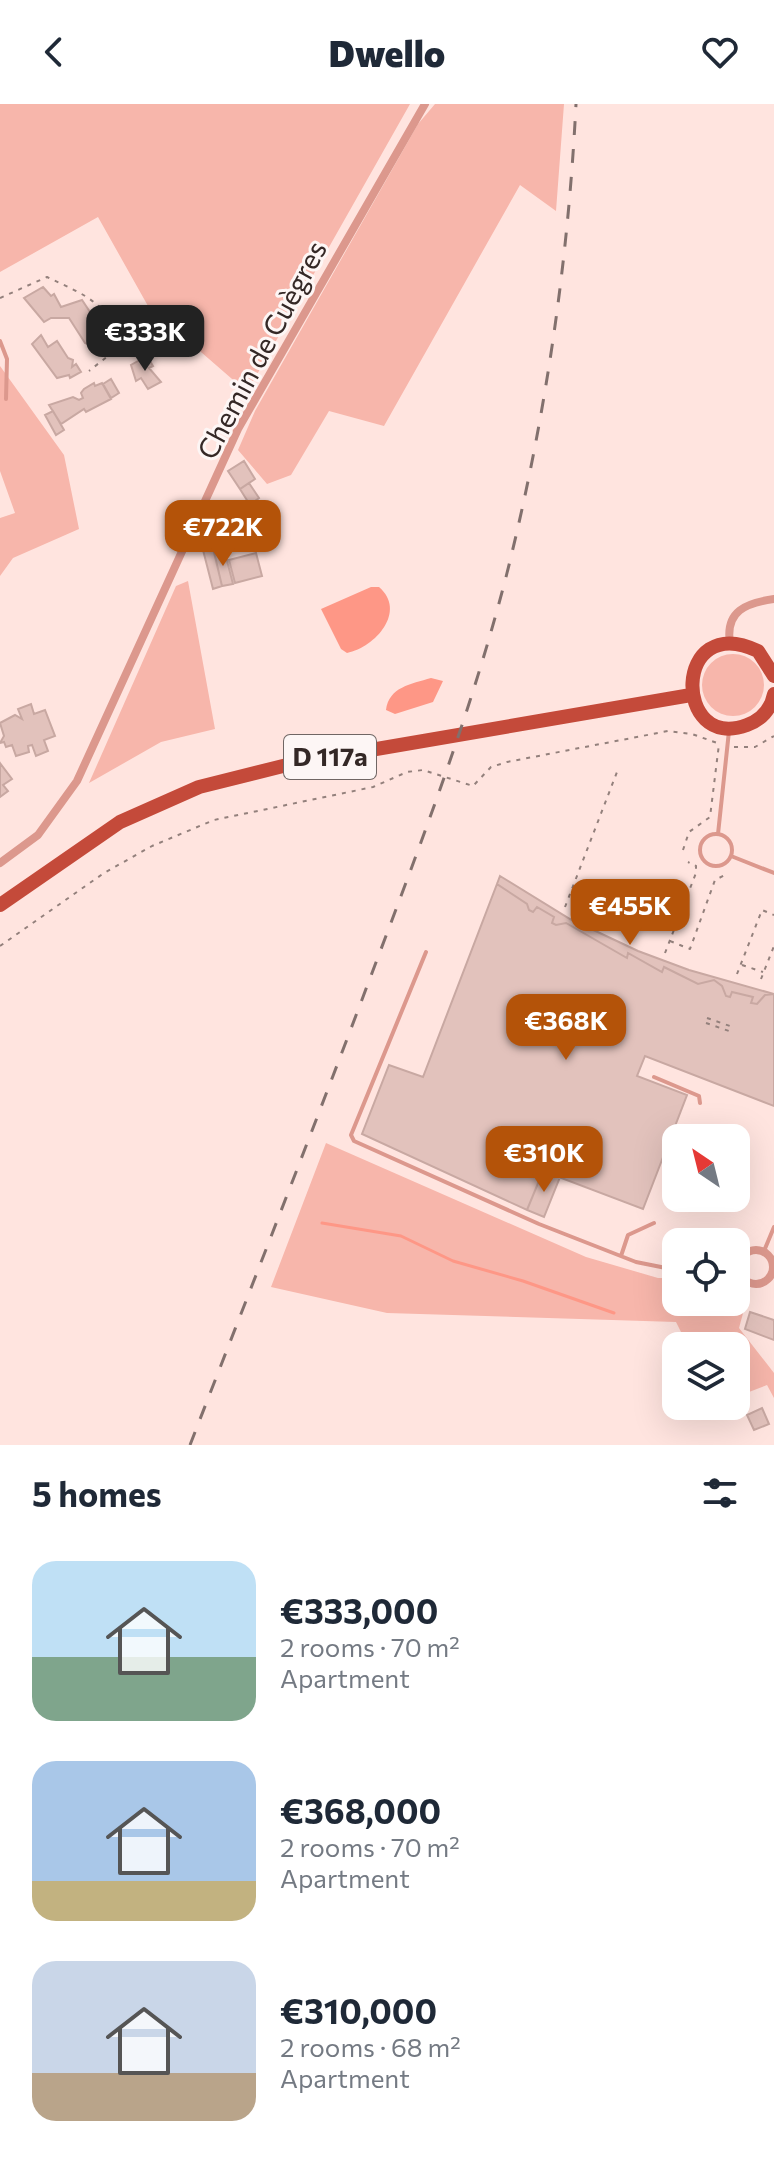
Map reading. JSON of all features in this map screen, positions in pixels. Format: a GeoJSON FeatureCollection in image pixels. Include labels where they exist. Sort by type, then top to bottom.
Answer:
{"type":"FeatureCollection","features":[{"type":"Feature","properties":{"kind":"main road"},"geometry":{"type":"LineString","coordinates":[[772,665],[758,651],[730,643],[703,655],[690,681],[691,695],[705,718],[729,728],[742,727],[772,707]]}},
{"type":"Feature","properties":{"kind":"main road","name":"D 117a"},"geometry":{"type":"LineString","coordinates":[[0,905],[120,822],[199,787],[295,763],[691,695]]}},
{"type":"Feature","properties":{"kind":"street","name":"Chemin de Cuègres"},"geometry":{"type":"LineString","coordinates":[[0,863],[38,835],[77,781],[238,429],[425,104]]}},
{"type":"Feature","properties":{"kind":"street"},"geometry":{"type":"LineString","coordinates":[[730,643],[728,629],[738,609],[753,602],[774,599]]}},
{"type":"Feature","properties":{"kind":"street"},"geometry":{"type":"LineString","coordinates":[[750,1252],[764,1251],[772,1260],[773,1274],[763,1282],[750,1282]]}},
{"type":"Feature","properties":{"kind":"lane"},"geometry":{"type":"LineString","coordinates":[[0,341],[7,359],[6,399]]}},
{"type":"Feature","properties":{"kind":"lane"},"geometry":{"type":"LineString","coordinates":[[718,834],[729,728]]}},
{"type":"Feature","properties":{"kind":"lane"},"geometry":{"type":"LineString","coordinates":[[718,834],[729,840],[731,856],[718,866],[702,859],[699,844],[708,835],[718,834]]}},
{"type":"Feature","properties":{"kind":"lane"},"geometry":{"type":"LineString","coordinates":[[731,856],[774,873]]}},
{"type":"Feature","properties":{"kind":"lane"},"geometry":{"type":"LineString","coordinates":[[426,952],[351,1135],[354,1141],[621,1256],[662,1269]]}},
{"type":"Feature","properties":{"kind":"lane"},"geometry":{"type":"LineString","coordinates":[[654,1077],[699,1096],[700,1103]]}},
{"type":"Feature","properties":{"kind":"lane"},"geometry":{"type":"LineString","coordinates":[[621,1256],[628,1235],[654,1223]]}},
{"type":"Feature","properties":{"kind":"lane"},"geometry":{"type":"LineString","coordinates":[[764,1251],[774,1227]]}},
{"type":"Feature","properties":{"kind":"path"},"geometry":{"type":"LineString","coordinates":[[0,298],[47,277],[104,310],[116,329],[113,352],[89,371]]}},
{"type":"Feature","properties":{"kind":"path"},"geometry":{"type":"LineString","coordinates":[[0,946],[115,866],[152,846],[214,820],[373,787],[407,772],[423,770],[473,786],[491,767],[507,762],[668,731],[728,746],[755,747],[774,736]]}},
{"type":"Feature","properties":{"kind":"path"},"geometry":{"type":"LineString","coordinates":[[683,850],[689,832],[710,817],[719,744]]}},
{"type":"Feature","properties":{"kind":"path"},"geometry":{"type":"LineString","coordinates":[[565,907],[617,772]]}},
{"type":"Feature","properties":{"kind":"path"},"geometry":{"type":"LineString","coordinates":[[665,953],[696,873],[696,866],[688,862]]}},
{"type":"Feature","properties":{"kind":"path"},"geometry":{"type":"LineString","coordinates":[[670,941],[690,949],[715,880],[725,875]]}},
{"type":"Feature","properties":{"kind":"path"},"geometry":{"type":"LineString","coordinates":[[737,974],[762,910],[774,915]]}},
{"type":"Feature","properties":{"kind":"path"},"geometry":{"type":"LineString","coordinates":[[761,979],[774,946]]}},
{"type":"Feature","properties":{"kind":"path"},"geometry":{"type":"LineString","coordinates":[[741,965],[764,972]]}},
{"type":"Feature","properties":{"kind":"path"},"geometry":{"type":"LineString","coordinates":[[707,1018],[730,1026]]}},
{"type":"Feature","properties":{"kind":"path"},"geometry":{"type":"LineString","coordinates":[[706,1023],[729,1031]]}},
{"type":"Feature","properties":{"kind":"shaded area"},"geometry":{"type":"Polygon","coordinates":[[[0,104],[410,104],[247,392],[148,306],[98,217],[0,272],[0,104]]]}},
{"type":"Feature","properties":{"kind":"shaded area"},"geometry":{"type":"Polygon","coordinates":[[[435,104],[564,104],[556,211],[520,185],[384,426],[329,411],[291,475],[267,484],[238,450],[255,411],[418,124],[435,104]]]}},
{"type":"Feature","properties":{"kind":"shaded area"},"geometry":{"type":"Polygon","coordinates":[[[0,366],[64,455],[79,529],[13,558],[0,576],[0,518],[15,513],[0,471],[0,366]]]}},
{"type":"Feature","properties":{"kind":"shaded area"},"geometry":{"type":"Polygon","coordinates":[[[188,581],[215,729],[161,742],[89,783],[176,586],[188,581]]]}},
{"type":"Feature","properties":{"kind":"shaded area"},"geometry":{"type":"Polygon","coordinates":[[[371,587],[379,587],[387,596],[389,617],[368,644],[347,653],[341,649],[321,609],[371,587]]]}},
{"type":"Feature","properties":{"kind":"shaded area"},"geometry":{"type":"Polygon","coordinates":[[[733,654],[745,656],[755,663],[762,673],[762,697],[755,707],[745,714],[733,716],[721,714],[711,707],[704,697],[702,685],[704,673],[711,663],[721,656],[733,654]]]}},
{"type":"Feature","properties":{"kind":"shaded area"},"geometry":{"type":"Polygon","coordinates":[[[431,678],[443,681],[433,702],[395,714],[386,710],[396,691],[431,678]]]}},
{"type":"Feature","properties":{"kind":"shaded area"},"geometry":{"type":"Polygon","coordinates":[[[326,1143],[586,1257],[662,1278],[662,1316],[742,1316],[739,1328],[742,1332],[681,1332],[676,1322],[387,1313],[271,1287],[326,1143]]]}},
{"type":"Feature","properties":{"kind":"shaded area"},"geometry":{"type":"Polygon","coordinates":[[[750,1342],[774,1373],[774,1398],[767,1385],[750,1392],[750,1342]]]}},
{"type":"Feature","properties":{"kind":"building"},"geometry":{"type":"Polygon","coordinates":[[[43,287],[51,296],[54,294],[61,307],[82,300],[98,324],[94,327],[99,340],[90,345],[85,343],[69,318],[51,318],[44,322],[24,298],[43,287]]]}},
{"type":"Feature","properties":{"kind":"building"},"geometry":{"type":"Polygon","coordinates":[[[41,335],[48,347],[57,341],[68,358],[73,360],[72,367],[76,364],[81,372],[70,378],[69,375],[57,378],[32,344],[41,335]]]}},
{"type":"Feature","properties":{"kind":"building"},"geometry":{"type":"Polygon","coordinates":[[[147,356],[153,366],[149,368],[161,382],[148,389],[141,378],[136,381],[131,365],[147,356]]]}},
{"type":"Feature","properties":{"kind":"building"},"geometry":{"type":"Polygon","coordinates":[[[111,379],[119,393],[111,398],[103,384],[111,379]]]}},
{"type":"Feature","properties":{"kind":"building"},"geometry":{"type":"Polygon","coordinates":[[[94,383],[95,386],[102,383],[111,399],[86,412],[84,409],[61,424],[49,405],[73,397],[79,400],[83,398],[81,393],[84,389],[94,383]]]}},
{"type":"Feature","properties":{"kind":"building"},"geometry":{"type":"Polygon","coordinates":[[[53,411],[64,430],[56,435],[45,415],[53,411]]]}},
{"type":"Feature","properties":{"kind":"building"},"geometry":{"type":"Polygon","coordinates":[[[244,461],[255,479],[240,489],[228,471],[244,461]]]}},
{"type":"Feature","properties":{"kind":"building"},"geometry":{"type":"Polygon","coordinates":[[[249,483],[259,498],[250,505],[240,489],[249,483]]]}},
{"type":"Feature","properties":{"kind":"building"},"geometry":{"type":"Polygon","coordinates":[[[213,548],[222,586],[213,589],[203,550],[213,548]]]}},
{"type":"Feature","properties":{"kind":"building"},"geometry":{"type":"Polygon","coordinates":[[[224,549],[233,584],[222,586],[214,552],[224,549]]]}},
{"type":"Feature","properties":{"kind":"building"},"geometry":{"type":"Polygon","coordinates":[[[256,553],[262,576],[235,583],[229,560],[256,553]]]}},
{"type":"Feature","properties":{"kind":"building"},"geometry":{"type":"Polygon","coordinates":[[[31,704],[34,714],[45,710],[55,736],[44,740],[48,751],[36,756],[32,745],[28,746],[29,752],[16,756],[12,745],[6,747],[4,742],[0,743],[4,736],[0,723],[15,715],[22,719],[18,709],[31,704]]]}},
{"type":"Feature","properties":{"kind":"building"},"geometry":{"type":"Polygon","coordinates":[[[0,763],[12,779],[3,785],[8,791],[0,797],[0,763]]]}},
{"type":"Feature","properties":{"kind":"building"},"geometry":{"type":"Polygon","coordinates":[[[500,876],[570,919],[638,951],[689,970],[774,994],[765,995],[757,1004],[751,1003],[753,997],[732,992],[730,997],[726,996],[722,986],[714,980],[698,984],[664,967],[662,972],[628,953],[627,958],[566,923],[552,923],[554,917],[537,907],[533,912],[529,910],[527,904],[497,884],[500,876]]]}},
{"type":"Feature","properties":{"kind":"building"},"geometry":{"type":"Polygon","coordinates":[[[497,884],[527,904],[529,910],[533,912],[537,907],[554,917],[552,923],[566,923],[627,958],[628,953],[662,972],[664,967],[698,984],[714,980],[722,986],[726,996],[730,997],[732,992],[753,997],[751,1003],[757,1004],[765,995],[774,994],[774,1106],[645,1056],[637,1076],[687,1095],[676,1124],[662,1124],[662,1160],[643,1209],[543,1171],[527,1210],[362,1134],[389,1065],[423,1077],[497,884]]]}},
{"type":"Feature","properties":{"kind":"building"},"geometry":{"type":"Polygon","coordinates":[[[543,1171],[560,1177],[544,1217],[527,1210],[543,1171]]]}},
{"type":"Feature","properties":{"kind":"building"},"geometry":{"type":"Polygon","coordinates":[[[750,1312],[774,1320],[774,1340],[745,1329],[750,1312]]]}},
{"type":"Feature","properties":{"kind":"building"},"geometry":{"type":"Polygon","coordinates":[[[762,1408],[769,1424],[754,1430],[750,1414],[762,1408]]]}},
{"type":"Feature","properties":{"kind":"waterway"},"geometry":{"type":"LineString","coordinates":[[322,1223],[401,1236],[453,1261],[523,1281],[614,1313]]}},
{"type":"Feature","properties":{"kind":"railway"},"geometry":{"type":"LineString","coordinates":[[190,1445],[411,869],[446,773],[493,626],[520,519],[553,342],[567,224],[576,104]]}}]}
